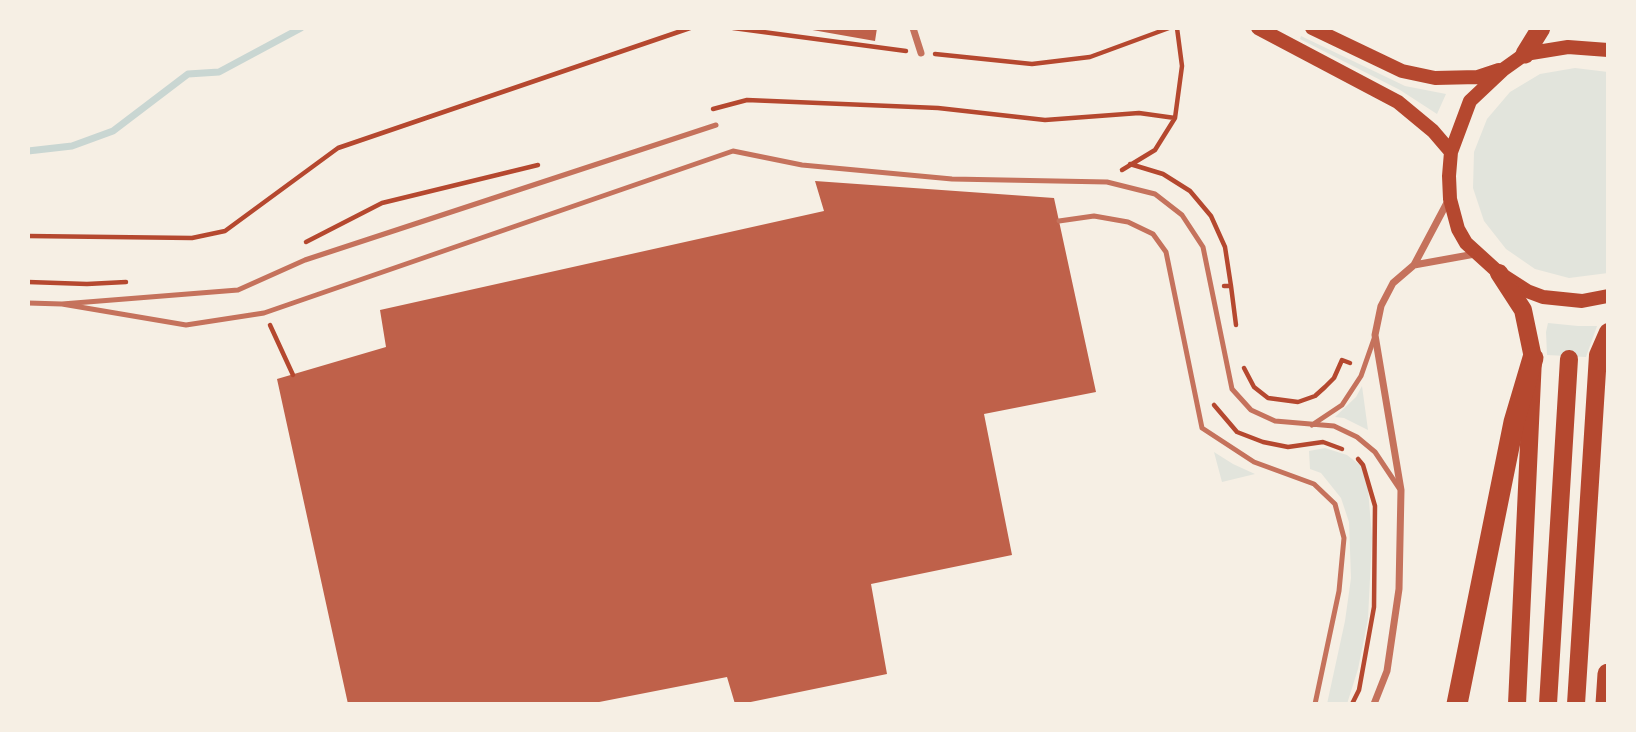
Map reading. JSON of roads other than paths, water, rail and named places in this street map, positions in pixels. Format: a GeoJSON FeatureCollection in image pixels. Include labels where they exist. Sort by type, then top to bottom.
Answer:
{"type":"FeatureCollection","features":[{"type":"Feature","properties":{"kind":"highway"},"geometry":{"type":"LineString","coordinates":[[1525,54],[1541,28]]}},
{"type":"Feature","properties":{"kind":"highway"},"geometry":{"type":"LineString","coordinates":[[1457,704],[1514,422],[1533,358]]}},
{"type":"Feature","properties":{"kind":"highway"},"geometry":{"type":"LineString","coordinates":[[1606,704],[1608,674]]}},
{"type":"Feature","properties":{"kind":"main road"},"geometry":{"type":"LineString","coordinates":[[1258,28],[1398,102],[1433,131],[1451,152]]}},
{"type":"Feature","properties":{"kind":"main road"},"geometry":{"type":"LineString","coordinates":[[1312,28],[1402,71],[1435,78],[1478,77],[1504,69]]}},
{"type":"Feature","properties":{"kind":"main road"},"geometry":{"type":"LineString","coordinates":[[1608,50],[1567,47],[1525,54],[1504,69],[1470,101],[1451,152],[1450,199],[1458,229],[1476,254],[1527,291],[1560,300],[1582,301],[1608,296]]}},
{"type":"Feature","properties":{"kind":"main road"},"geometry":{"type":"LineString","coordinates":[[1499,273],[1523,310],[1533,358],[1517,704]]}},
{"type":"Feature","properties":{"kind":"main road"},"geometry":{"type":"LineString","coordinates":[[1576,704],[1598,355],[1608,332]]}},
{"type":"Feature","properties":{"kind":"main road"},"geometry":{"type":"LineString","coordinates":[[1548,704],[1569,359]]}},
{"type":"Feature","properties":{"kind":"street"},"geometry":{"type":"LineString","coordinates":[[913,28],[921,53]]}},
{"type":"Feature","properties":{"kind":"street"},"geometry":{"type":"LineString","coordinates":[[1374,704],[1387,671],[1399,589],[1401,490],[1375,335],[1381,306],[1393,283],[1414,265],[1450,199]]}},
{"type":"Feature","properties":{"kind":"street"},"geometry":{"type":"LineString","coordinates":[[1414,265],[1476,254]]}},
{"type":"Feature","properties":{"kind":"lane"},"geometry":{"type":"LineString","coordinates":[[28,303],[62,304],[237,290],[305,260],[716,125]]}},
{"type":"Feature","properties":{"kind":"lane"},"geometry":{"type":"LineString","coordinates":[[62,304],[186,324],[264,313],[733,151],[802,165],[952,179],[1107,182],[1155,194],[1182,215],[1203,247],[1231,389],[1251,410],[1275,421],[1334,426],[1357,437],[1375,452],[1401,490]]}},
{"type":"Feature","properties":{"kind":"lane"},"geometry":{"type":"LineString","coordinates":[[1059,221],[1094,216],[1128,222],[1153,234],[1166,252],[1202,428],[1254,462],[1314,484],[1335,504],[1344,538],[1339,591],[1315,704]]}},
{"type":"Feature","properties":{"kind":"lane"},"geometry":{"type":"LineString","coordinates":[[1312,425],[1342,405],[1361,376],[1375,335]]}},
{"type":"Feature","properties":{"kind":"waterway"},"geometry":{"type":"LineString","coordinates":[[28,151],[72,146],[113,131],[188,74],[219,72],[301,28]]}}]}
